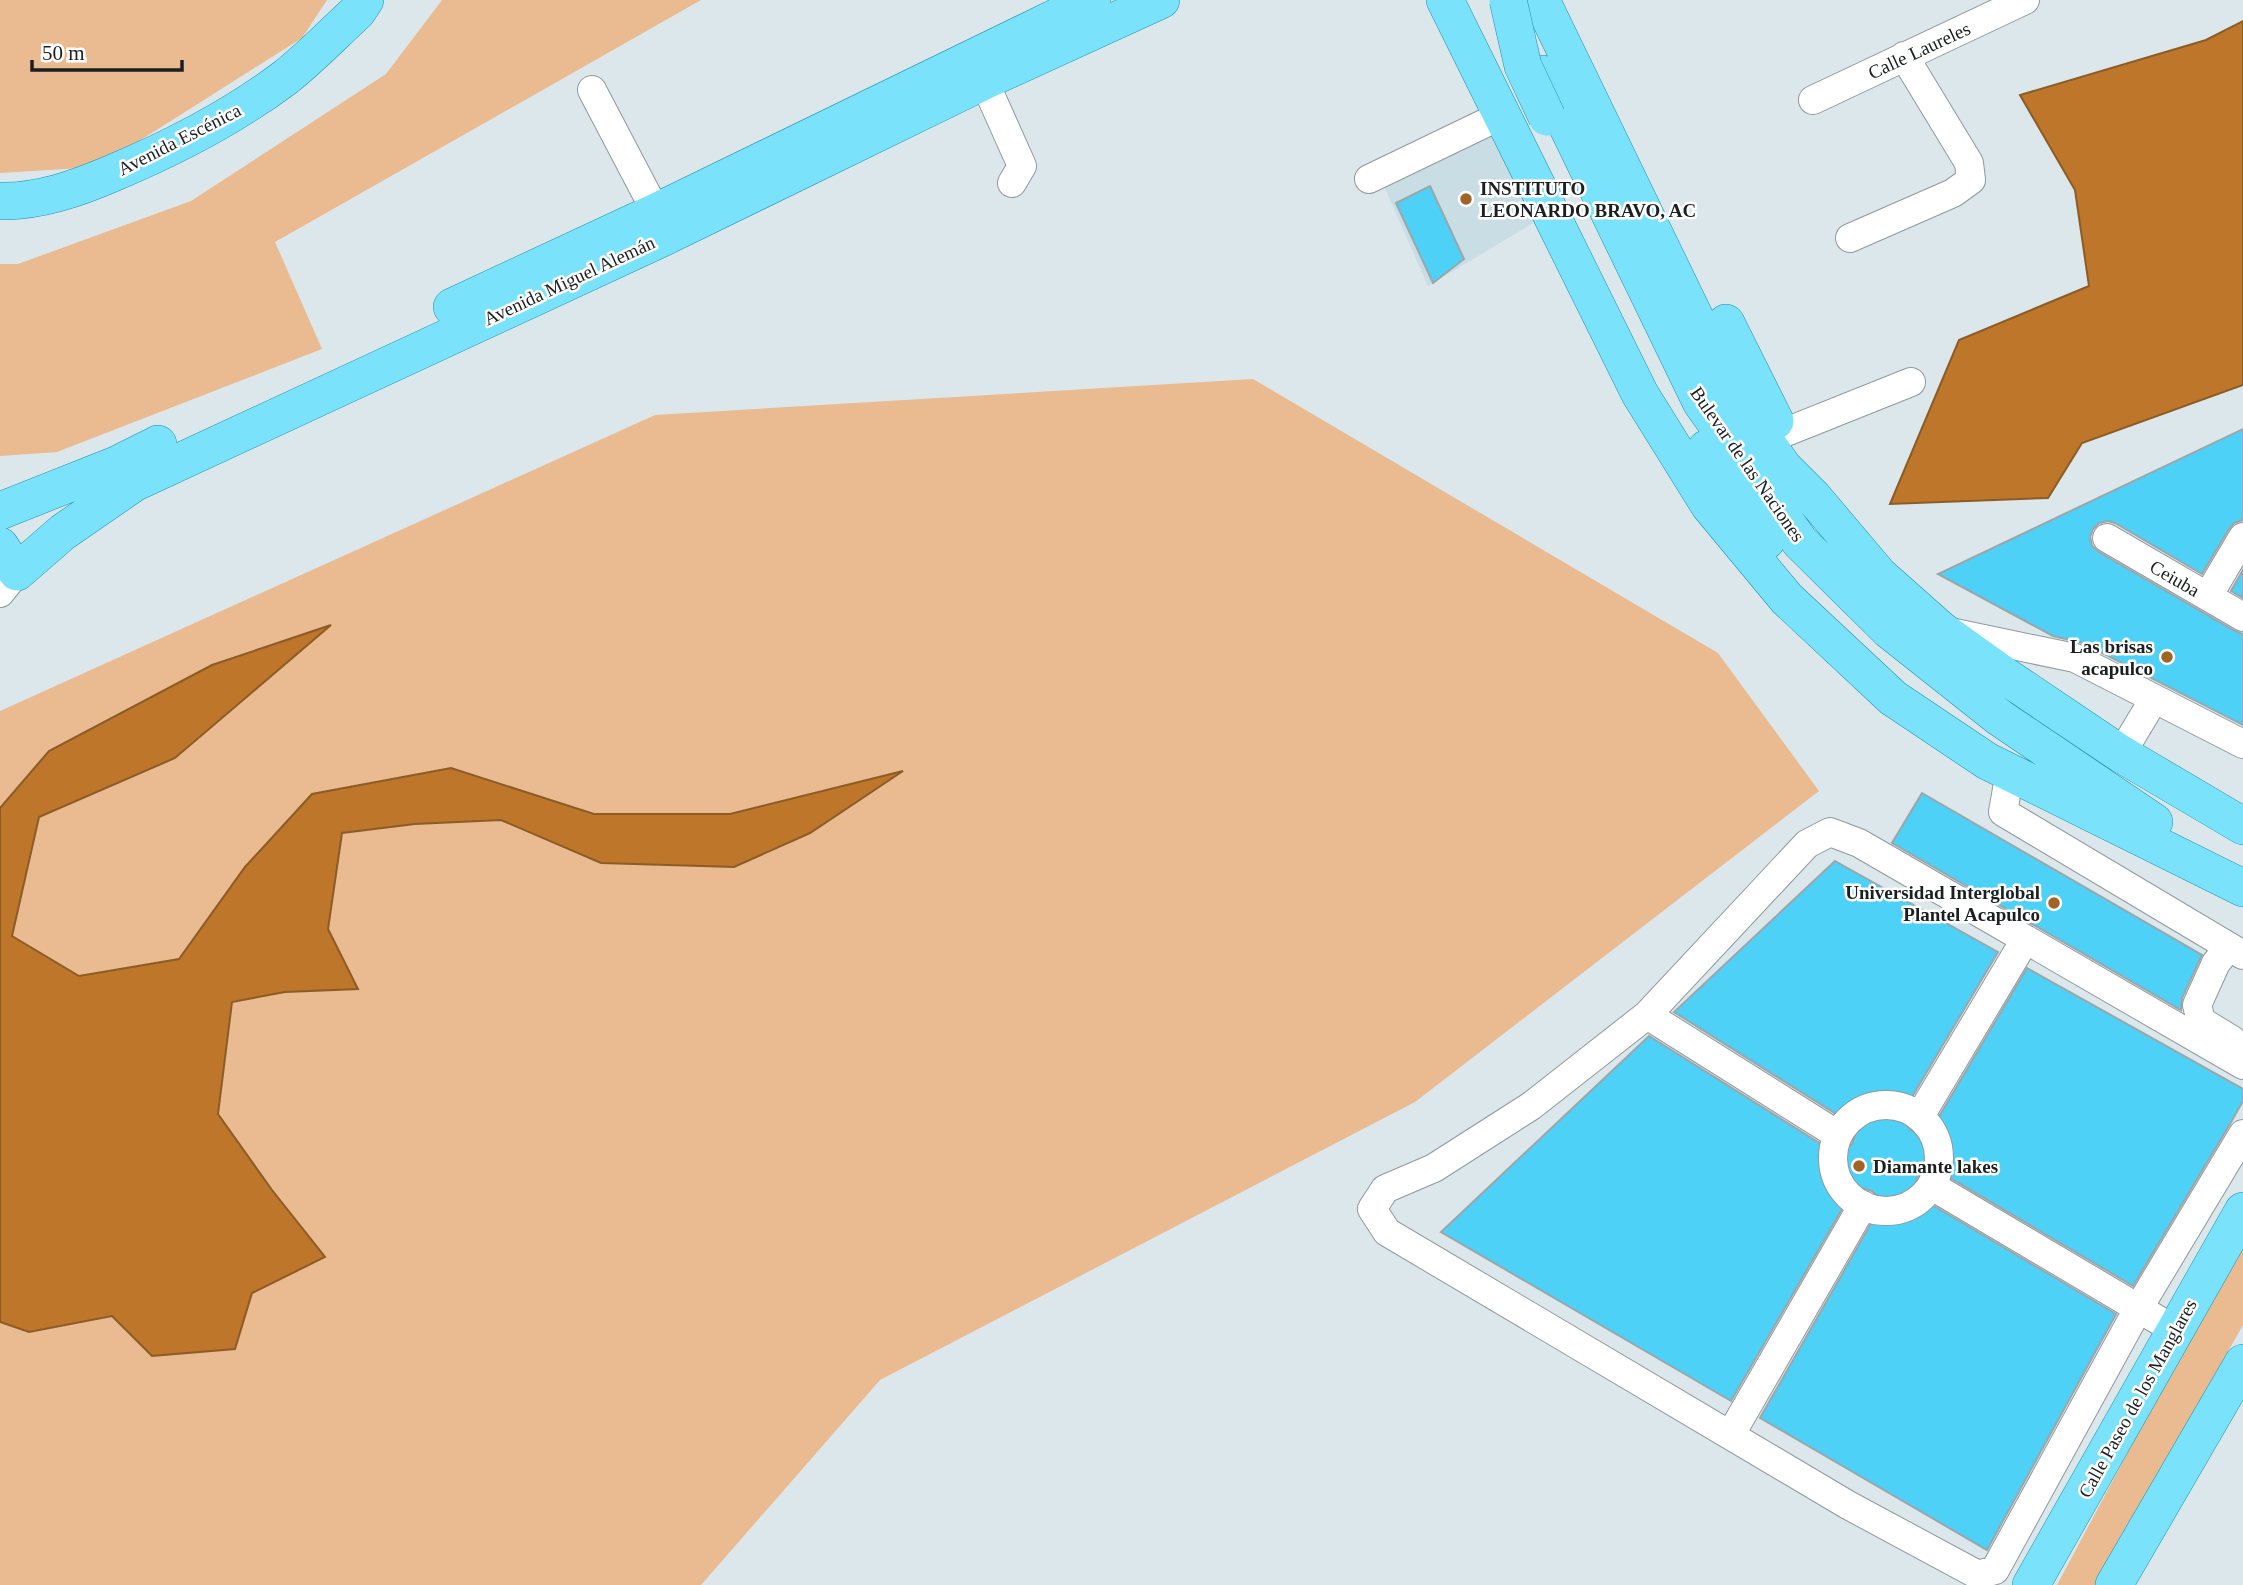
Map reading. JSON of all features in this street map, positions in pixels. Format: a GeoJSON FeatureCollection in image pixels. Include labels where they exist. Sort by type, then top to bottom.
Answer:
{"type":"FeatureCollection","features":[{"type":"Feature","properties":{"kind":"main road","name":"Avenida Escénica"},"geometry":{"type":"LineString","coordinates":[[0,201],[15,201],[73,190],[160,153],[228,118],[288,76],[357,12],[365,0]]}},
{"type":"Feature","properties":{"kind":"main road","name":"Avenida Miguel Alemán"},"geometry":{"type":"LineString","coordinates":[[6,570],[134,483],[660,239],[984,81],[1161,0]]}},
{"type":"Feature","properties":{"kind":"main road"},"geometry":{"type":"LineString","coordinates":[[1446,0],[1640,394],[1709,505],[1787,599],[1893,698],[1987,761],[2243,888]]}},
{"type":"Feature","properties":{"kind":"main road","name":"Bulevar de las Naciones"},"geometry":{"type":"LineString","coordinates":[[1501,0],[1514,18],[1701,402],[1800,542],[1889,630],[2000,718],[2243,880]]}},
{"type":"Feature","properties":{"kind":"main road"},"geometry":{"type":"LineString","coordinates":[[1508,0],[1523,66],[1682,410],[1769,545],[1848,629],[1951,709],[2000,718]]}},
{"type":"Feature","properties":{"kind":"main road","name":"Bulevar de las Naciones"},"geometry":{"type":"LineString","coordinates":[[1541,0],[1730,390],[1783,467],[1813,497],[1879,575],[1941,630],[2121,754],[2243,826]]}},
{"type":"Feature","properties":{"kind":"main road"},"geometry":{"type":"LineString","coordinates":[[1555,0],[1710,291],[1813,497]]}},
{"type":"Feature","properties":{"kind":"main road","name":"Avenida Miguel Alemán"},"geometry":{"type":"LineString","coordinates":[[0,511],[116,465],[656,212],[1079,2]]}},
{"type":"Feature","properties":{"kind":"main road"},"geometry":{"type":"LineString","coordinates":[[42,494],[63,533]]}},
{"type":"Feature","properties":{"kind":"main road","name":"Calle Paseo de los Manglares"},"geometry":{"type":"LineString","coordinates":[[2031,1585],[2243,1211]]}},
{"type":"Feature","properties":{"kind":"main road"},"geometry":{"type":"LineString","coordinates":[[2114,1585],[2243,1363]]}},
{"type":"Feature","properties":{"kind":"street","name":"Calle Laureles"},"geometry":{"type":"LineString","coordinates":[[1813,100],[1904,56],[1986,8],[2025,0]]}},
{"type":"Feature","properties":{"kind":"street"},"geometry":{"type":"LineString","coordinates":[[1850,238],[1953,193],[1971,180],[1969,163],[1904,56]]}},
{"type":"Feature","properties":{"kind":"street"},"geometry":{"type":"LineString","coordinates":[[984,81],[1022,166],[1012,183]]}},
{"type":"Feature","properties":{"kind":"street"},"geometry":{"type":"LineString","coordinates":[[592,90],[656,212]]}},
{"type":"Feature","properties":{"kind":"street"},"geometry":{"type":"LineString","coordinates":[[1369,179],[1502,115]]}},
{"type":"Feature","properties":{"kind":"street"},"geometry":{"type":"LineString","coordinates":[[1781,434],[1911,382]]}},
{"type":"Feature","properties":{"kind":"street"},"geometry":{"type":"LineString","coordinates":[[2208,596],[2243,537]]}},
{"type":"Feature","properties":{"kind":"street","name":"Ceiuba"},"geometry":{"type":"LineString","coordinates":[[2107,538],[2243,617]]}},
{"type":"Feature","properties":{"kind":"street"},"geometry":{"type":"LineString","coordinates":[[1941,630],[2075,659],[2243,744]]}},
{"type":"Feature","properties":{"kind":"street"},"geometry":{"type":"LineString","coordinates":[[2121,754],[2154,699]]}},
{"type":"Feature","properties":{"kind":"street"},"geometry":{"type":"LineString","coordinates":[[2010,772],[2003,812],[2236,951],[2216,963],[2197,1004],[2201,1021],[2243,1048]]}},
{"type":"Feature","properties":{"kind":"street"},"geometry":{"type":"LineString","coordinates":[[2243,1065],[1859,843],[1830,832],[1807,844],[1647,1014],[1531,1106],[1434,1168],[1385,1189],[1371,1209],[1387,1232],[1848,1505],[1978,1575],[1995,1570],[2138,1309],[2243,1135]]}},
{"type":"Feature","properties":{"kind":"street"},"geometry":{"type":"LineString","coordinates":[[1920,1116],[2025,940]]}},
{"type":"Feature","properties":{"kind":"street"},"geometry":{"type":"LineString","coordinates":[[1647,1014],[1838,1135]]}},
{"type":"Feature","properties":{"kind":"street"},"geometry":{"type":"LineString","coordinates":[[1875,1106],[1899,1106],[1920,1116],[1931,1128],[1937,1142],[1939,1164],[1932,1186],[1913,1204],[1888,1211],[1863,1205],[1851,1198],[1836,1175],[1834,1148],[1838,1135],[1853,1116],[1875,1106]]}},
{"type":"Feature","properties":{"kind":"street"},"geometry":{"type":"LineString","coordinates":[[1932,1186],[2175,1330]]}},
{"type":"Feature","properties":{"kind":"street"},"geometry":{"type":"LineString","coordinates":[[1731,1434],[1863,1205]]}},
{"type":"Feature","properties":{"kind":"shaded area"},"geometry":{"type":"Polygon","coordinates":[[[0,0],[327,0],[302,38],[98,167],[0,173],[0,0]]]}},
{"type":"Feature","properties":{"kind":"shaded area"},"geometry":{"type":"Polygon","coordinates":[[[442,0],[701,0],[275,242],[322,349],[57,452],[0,456],[0,264],[18,264],[191,201],[386,74],[442,0]]]}},
{"type":"Feature","properties":{"kind":"shaded area"},"geometry":{"type":"Polygon","coordinates":[[[2243,21],[2243,385],[2082,443],[2048,498],[1890,504],[1959,340],[2089,286],[2075,190],[2020,95],[2206,40],[2243,21]]]}},
{"type":"Feature","properties":{"kind":"shaded area","name":"INSTITUTO LEONARDO BRAVO, AC"},"geometry":{"type":"Polygon","coordinates":[[[1496,126],[1550,213],[1428,286],[1384,186],[1496,126]]]}},
{"type":"Feature","properties":{"kind":"shaded area"},"geometry":{"type":"Polygon","coordinates":[[[1253,379],[1718,653],[1819,791],[1415,1102],[880,1380],[701,1585],[0,1585],[0,711],[655,415],[1253,379]]]}},
{"type":"Feature","properties":{"kind":"shaded area"},"geometry":{"type":"Polygon","coordinates":[[[331,625],[175,758],[39,817],[12,936],[79,976],[179,959],[245,867],[312,794],[451,768],[594,814],[730,814],[903,771],[810,833],[734,867],[601,863],[501,820],[415,824],[342,833],[328,929],[358,989],[285,992],[232,1002],[218,1114],[272,1190],[325,1257],[252,1293],[235,1349],[152,1356],[112,1316],[29,1332],[0,1322],[0,808],[49,751],[212,665],[331,625]]]}},
{"type":"Feature","properties":{"kind":"shaded area"},"geometry":{"type":"Polygon","coordinates":[[[2243,1237],[2243,1325],[2096,1585],[2057,1585],[2243,1237]]]}},
{"type":"Feature","properties":{"kind":"building"},"geometry":{"type":"Polygon","coordinates":[[[1430,186],[1464,259],[1433,283],[1396,203],[1430,186]]]}},
{"type":"Feature","properties":{"kind":"building","name":"Las brisas acapulco"},"geometry":{"type":"Polygon","coordinates":[[[2243,429],[2243,520],[2234,523],[2229,529],[2202,574],[2115,523],[2099,523],[2090,537],[2092,546],[2099,552],[2243,634],[2243,725],[2083,643],[2053,636],[1938,574],[2243,429]]]}},
{"type":"Feature","properties":{"kind":"building"},"geometry":{"type":"Polygon","coordinates":[[[2243,570],[2243,598],[2231,591],[2243,570]]]}},
{"type":"Feature","properties":{"kind":"building","name":"Universidad Interglobal Plantel Acapulco"},"geometry":{"type":"Polygon","coordinates":[[[1922,793],[2202,955],[2182,998],[2181,1010],[1892,843],[1922,793]]]}},
{"type":"Feature","properties":{"kind":"building","name":"Diamante lakes"},"geometry":{"type":"Polygon","coordinates":[[[1835,861],[1998,952],[1906,1107],[1903,1115],[1905,1123],[1912,1131],[1927,1131],[1934,1125],[2027,968],[2243,1089],[2243,1101],[2133,1286],[1940,1172],[1933,1169],[1924,1171],[1917,1178],[1917,1194],[1924,1200],[2116,1314],[1987,1550],[1760,1418],[1877,1213],[1880,1204],[1872,1191],[1862,1188],[1849,1197],[1731,1401],[1441,1232],[1649,1036],[1829,1149],[1838,1152],[1852,1144],[1855,1135],[1847,1121],[1674,1012],[1835,861]]]}},
{"type":"Feature","properties":{"kind":"place","name":"INSTITUTO LEONARDO BRAVO, AC"},"geometry":{"type":"Point","coordinates":[1466,199]}},
{"type":"Feature","properties":{"kind":"place","name":"Las brisas acapulco"},"geometry":{"type":"Point","coordinates":[2167,657]}},
{"type":"Feature","properties":{"kind":"place","name":"Universidad Interglobal Plantel Acapulco"},"geometry":{"type":"Point","coordinates":[2054,903]}},
{"type":"Feature","properties":{"kind":"place","name":"Diamante lakes"},"geometry":{"type":"Point","coordinates":[1859,1166]}}]}
